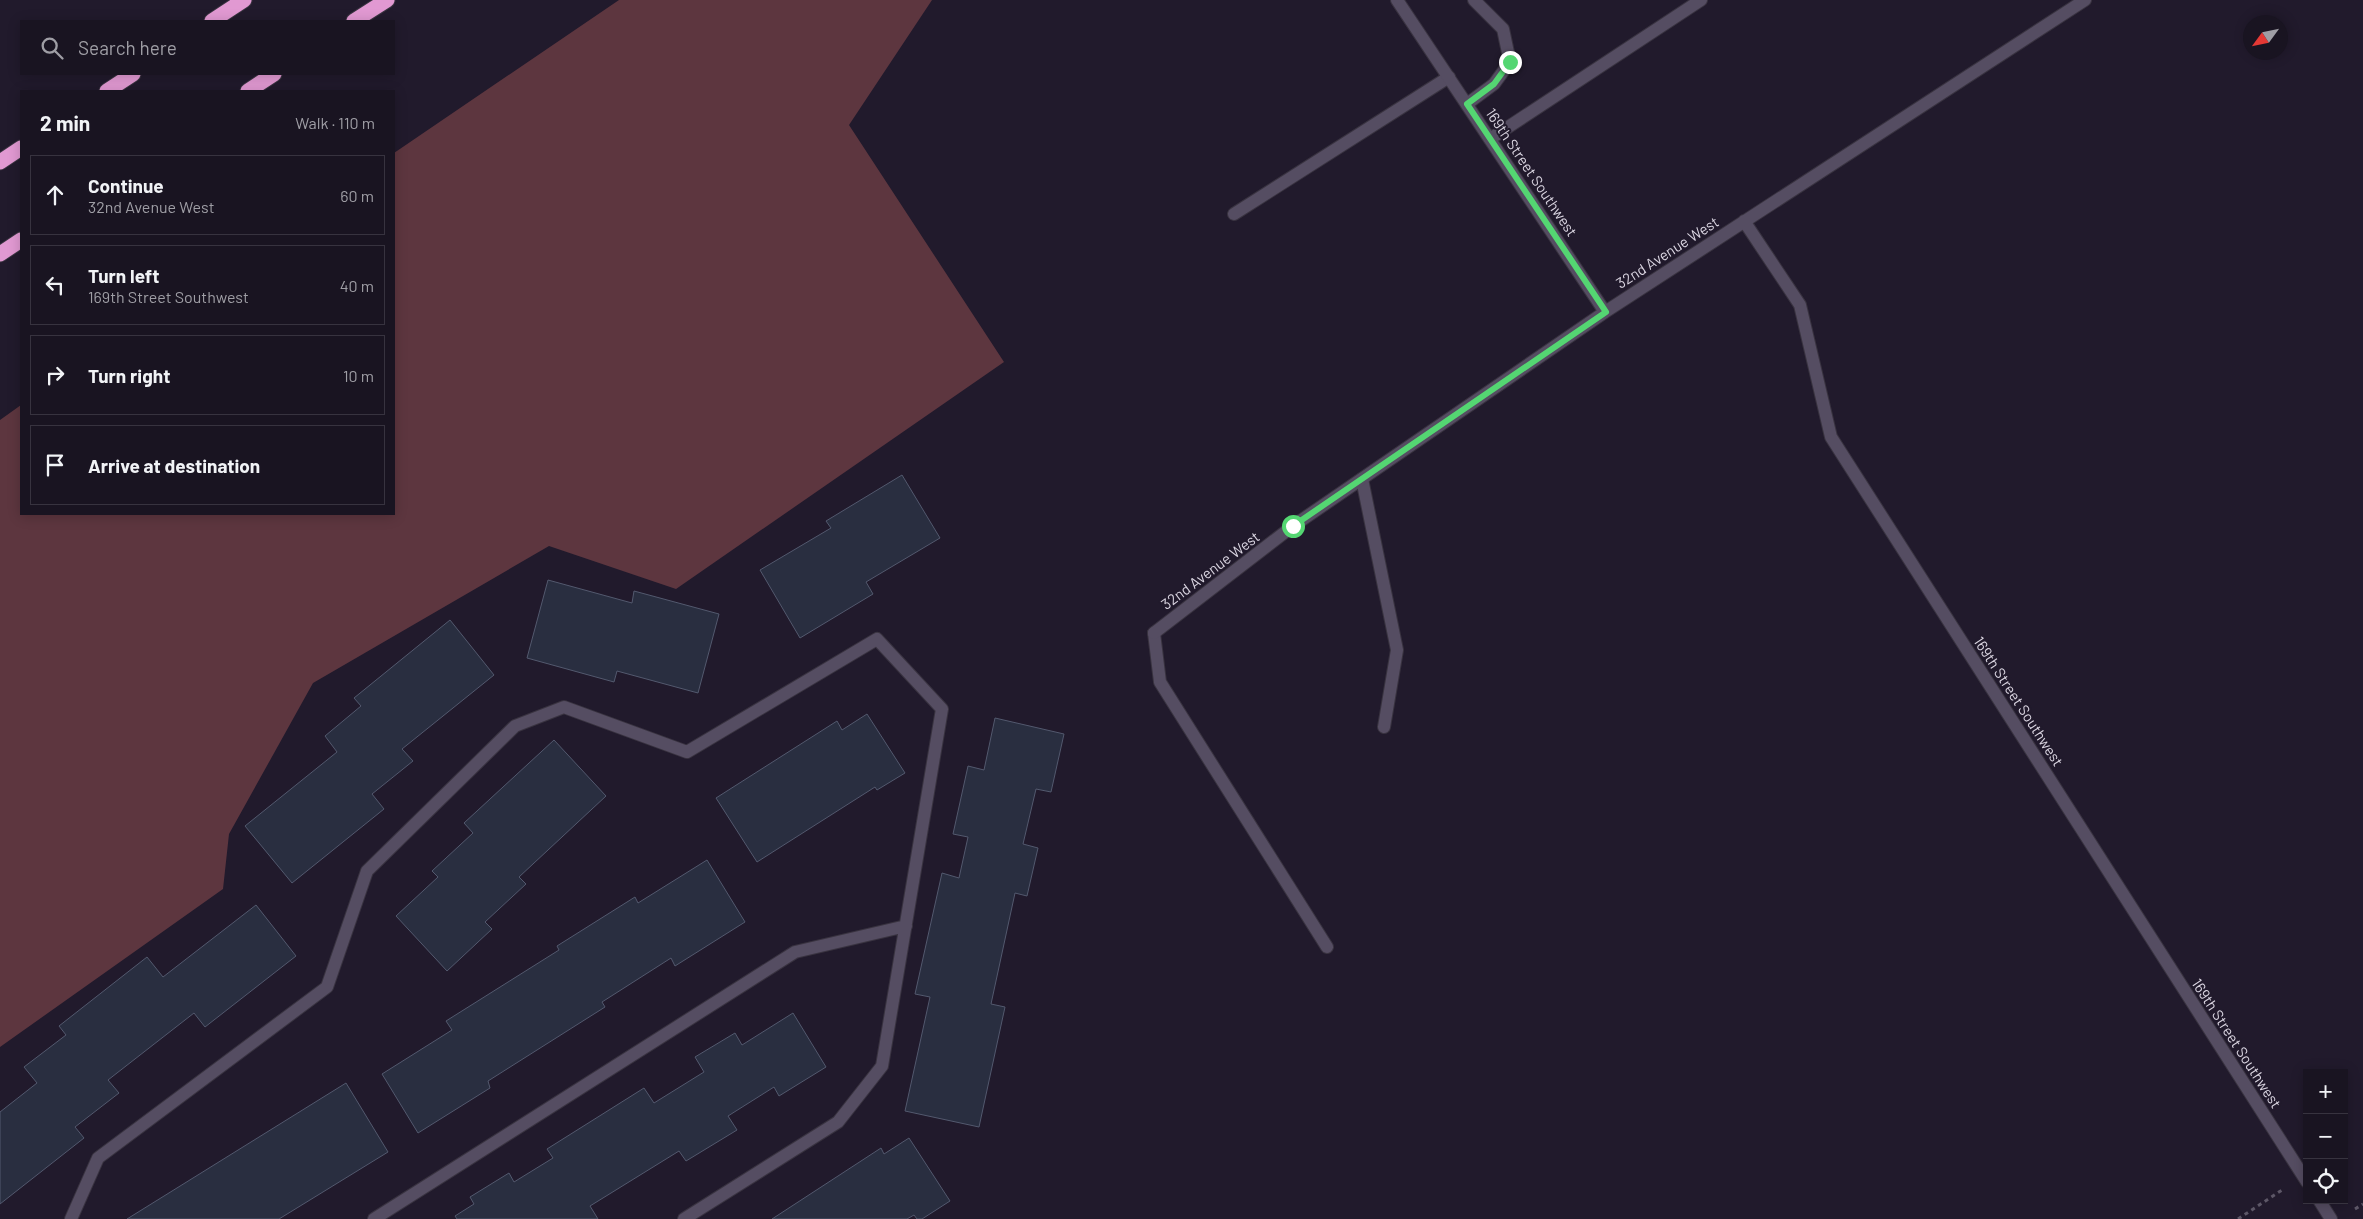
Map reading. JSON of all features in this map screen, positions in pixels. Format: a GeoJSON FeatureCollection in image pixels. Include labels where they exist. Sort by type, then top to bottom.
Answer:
{"type":"FeatureCollection","features":[{"type":"Feature","properties":{"kind":"highway"},"geometry":{"type":"LineString","coordinates":[[214,20],[244,0]]}},
{"type":"Feature","properties":{"kind":"highway"},"geometry":{"type":"LineString","coordinates":[[356,20],[387,0]]}},
{"type":"Feature","properties":{"kind":"highway"},"geometry":{"type":"LineString","coordinates":[[109,90],[131,75]]}},
{"type":"Feature","properties":{"kind":"highway"},"geometry":{"type":"LineString","coordinates":[[250,90],[272,75]]}},
{"type":"Feature","properties":{"kind":"highway"},"geometry":{"type":"LineString","coordinates":[[0,162],[20,149]]}},
{"type":"Feature","properties":{"kind":"highway"},"geometry":{"type":"LineString","coordinates":[[0,254],[20,241]]}},
{"type":"Feature","properties":{"kind":"street","name":"169th Street Southwest"},"geometry":{"type":"LineString","coordinates":[[1397,0],[1606,312]]}},
{"type":"Feature","properties":{"kind":"street"},"geometry":{"type":"LineString","coordinates":[[1467,104],[1494,84],[1510,62],[1503,29],[1474,0]]}},
{"type":"Feature","properties":{"kind":"street"},"geometry":{"type":"LineString","coordinates":[[1490,139],[1700,0]]}},
{"type":"Feature","properties":{"kind":"street","name":"32nd Avenue West"},"geometry":{"type":"LineString","coordinates":[[1327,947],[1160,682],[1154,633],[1293,526],[1606,312],[2085,0]]}},
{"type":"Feature","properties":{"kind":"street"},"geometry":{"type":"LineString","coordinates":[[1234,214],[1450,77]]}},
{"type":"Feature","properties":{"kind":"street","name":"169th Street Southwest"},"geometry":{"type":"LineString","coordinates":[[1744,221],[1800,304],[1831,437],[2303,1176]]}},
{"type":"Feature","properties":{"kind":"street"},"geometry":{"type":"LineString","coordinates":[[1362,479],[1397,650],[1384,727]]}},
{"type":"Feature","properties":{"kind":"street"},"geometry":{"type":"LineString","coordinates":[[71,1219],[98,1158],[327,988],[367,871],[516,726],[564,707],[687,752],[878,639],[942,709],[882,1066],[838,1122],[684,1219]]}},
{"type":"Feature","properties":{"kind":"street"},"geometry":{"type":"LineString","coordinates":[[374,1219],[795,952],[906,926]]}},
{"type":"Feature","properties":{"kind":"street"},"geometry":{"type":"LineString","coordinates":[[2322,1204],[2331,1219]]}},
{"type":"Feature","properties":{"kind":"path"},"geometry":{"type":"LineString","coordinates":[[2238,1219],[2303,1180]]}},
{"type":"Feature","properties":{"kind":"shaded area"},"geometry":{"type":"Polygon","coordinates":[[[619,0],[932,0],[849,125],[1004,362],[676,589],[549,546],[313,683],[229,834],[223,889],[0,1047],[0,420],[20,406],[20,515],[395,515],[395,152],[619,0]]]}},
{"type":"Feature","properties":{"kind":"building"},"geometry":{"type":"Polygon","coordinates":[[[902,475],[940,538],[866,582],[873,594],[800,638],[760,570],[831,528],[826,521],[902,475]]]}},
{"type":"Feature","properties":{"kind":"building"},"geometry":{"type":"Polygon","coordinates":[[[548,580],[632,603],[634,591],[719,614],[698,693],[617,671],[614,682],[527,658],[548,580]]]}},
{"type":"Feature","properties":{"kind":"building"},"geometry":{"type":"Polygon","coordinates":[[[450,620],[494,675],[402,749],[413,761],[372,794],[384,809],[292,883],[245,826],[337,752],[325,736],[361,706],[354,698],[450,620]]]}},
{"type":"Feature","properties":{"kind":"building"},"geometry":{"type":"Polygon","coordinates":[[[867,714],[905,773],[877,790],[875,787],[757,862],[716,798],[837,721],[842,730],[867,714]]]}},
{"type":"Feature","properties":{"kind":"building"},"geometry":{"type":"Polygon","coordinates":[[[995,718],[1064,734],[1051,792],[1036,789],[1023,844],[1038,848],[1027,896],[1015,893],[991,1004],[1005,1007],[979,1127],[905,1111],[930,997],[915,994],[942,873],[959,878],[968,837],[953,834],[968,766],[984,770],[995,718]]]}},
{"type":"Feature","properties":{"kind":"building"},"geometry":{"type":"Polygon","coordinates":[[[554,740],[606,796],[519,877],[526,884],[485,922],[492,929],[447,971],[396,916],[438,877],[432,871],[473,833],[464,823],[554,740]]]}},
{"type":"Feature","properties":{"kind":"building"},"geometry":{"type":"Polygon","coordinates":[[[707,860],[745,922],[675,966],[671,958],[602,1002],[605,1007],[488,1081],[490,1088],[418,1133],[382,1074],[452,1030],[446,1021],[559,950],[557,946],[635,897],[638,903],[707,860]]]}},
{"type":"Feature","properties":{"kind":"building"},"geometry":{"type":"Polygon","coordinates":[[[256,905],[296,956],[205,1027],[194,1013],[108,1080],[119,1093],[75,1127],[84,1138],[0,1204],[0,1112],[37,1083],[24,1067],[66,1035],[59,1026],[147,957],[163,977],[256,905]]]}},
{"type":"Feature","properties":{"kind":"building"},"geometry":{"type":"Polygon","coordinates":[[[793,1013],[826,1067],[779,1096],[774,1087],[728,1116],[737,1130],[686,1161],[679,1151],[590,1206],[598,1219],[457,1219],[455,1216],[474,1204],[470,1197],[509,1173],[514,1182],[553,1158],[547,1149],[644,1088],[654,1103],[704,1072],[695,1057],[735,1033],[742,1045],[793,1013]]]}},
{"type":"Feature","properties":{"kind":"building"},"geometry":{"type":"Polygon","coordinates":[[[346,1083],[388,1152],[279,1219],[127,1219],[346,1083]]]}},
{"type":"Feature","properties":{"kind":"building"},"geometry":{"type":"Polygon","coordinates":[[[909,1138],[950,1201],[922,1219],[917,1219],[914,1215],[907,1219],[772,1219],[881,1148],[884,1154],[909,1138]]]}},
{"type":"Feature","properties":{"kind":"route"},"geometry":{"type":"LineString","coordinates":[[1293,526],[1606,312],[1467,104],[1494,84],[1510,62]]}}]}
